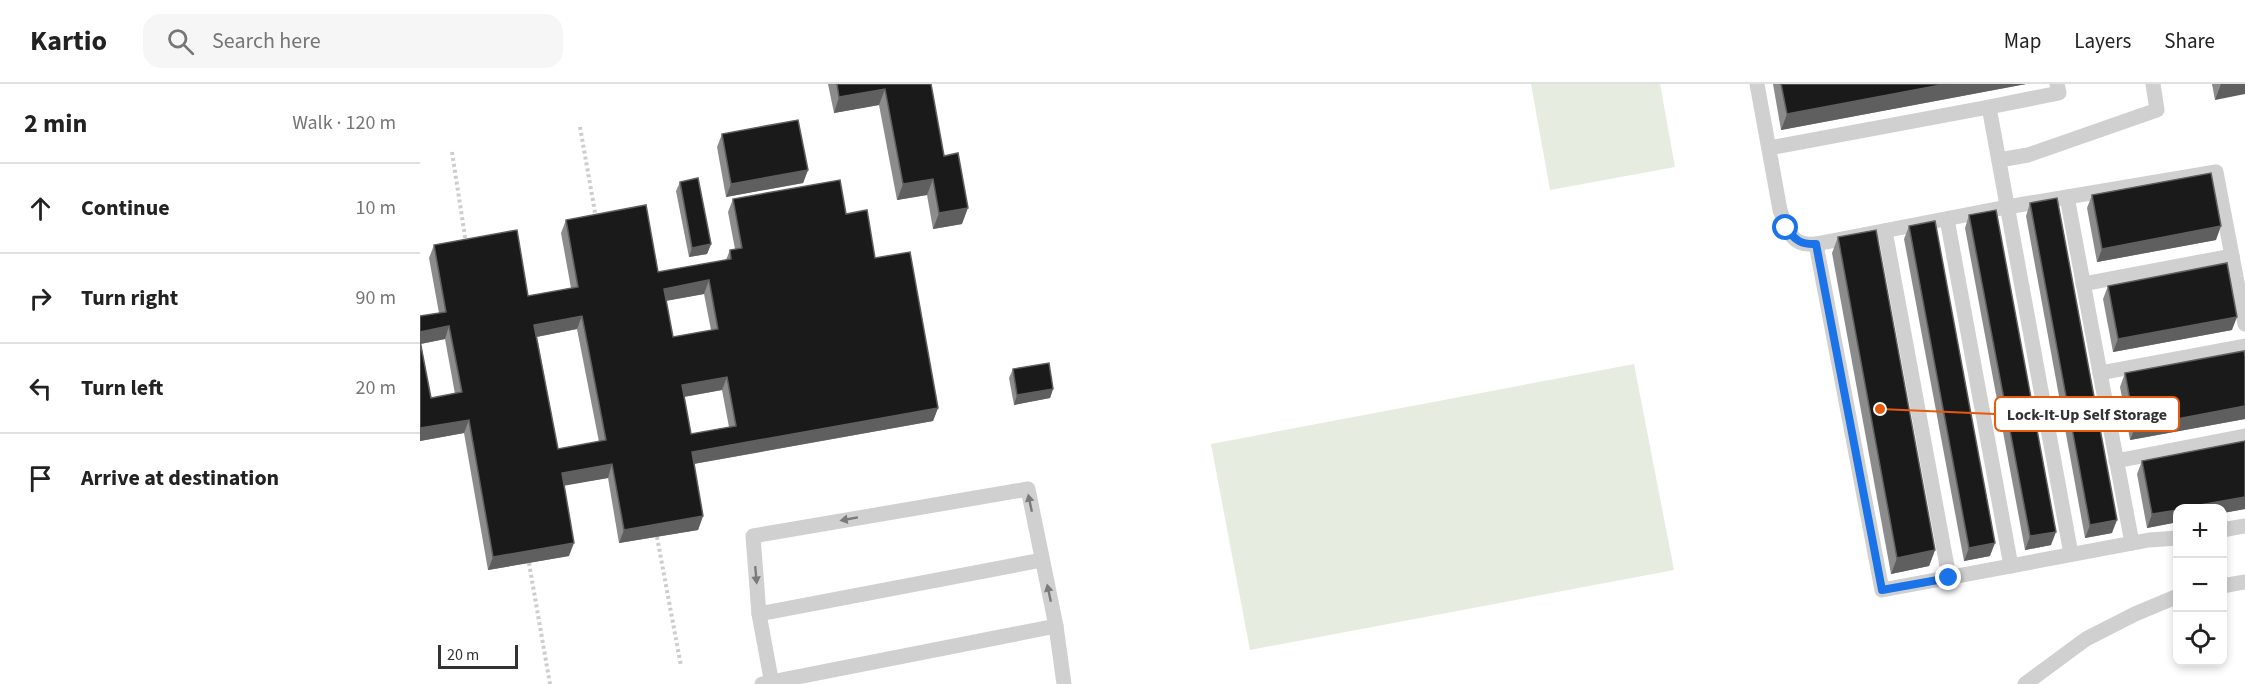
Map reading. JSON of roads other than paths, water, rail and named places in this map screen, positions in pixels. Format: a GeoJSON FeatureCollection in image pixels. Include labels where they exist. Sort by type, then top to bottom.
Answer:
{"type":"FeatureCollection","features":[{"type":"Feature","properties":{"kind":"lane"},"geometry":{"type":"LineString","coordinates":[[1757,84],[1780,210],[1786,228],[1794,239],[1805,245],[2007,207],[2216,172],[2245,324]]}},
{"type":"Feature","properties":{"kind":"lane"},"geometry":{"type":"LineString","coordinates":[[1769,148],[2059,93],[2057,84]]}},
{"type":"Feature","properties":{"kind":"lane"},"geometry":{"type":"LineString","coordinates":[[1999,160],[2028,155],[2157,110],[2153,84]]}},
{"type":"Feature","properties":{"kind":"lane"},"geometry":{"type":"LineString","coordinates":[[1989,107],[2071,554]]}},
{"type":"Feature","properties":{"kind":"lane"},"geometry":{"type":"LineString","coordinates":[[2067,197],[2132,543]]}},
{"type":"Feature","properties":{"kind":"lane"},"geometry":{"type":"LineString","coordinates":[[1947,219],[2011,566]]}},
{"type":"Feature","properties":{"kind":"lane"},"geometry":{"type":"LineString","coordinates":[[1886,231],[1949,578]]}},
{"type":"Feature","properties":{"kind":"lane"},"geometry":{"type":"LineString","coordinates":[[1816,244],[1882,590],[2132,543],[2173,538]]}},
{"type":"Feature","properties":{"kind":"lane"},"geometry":{"type":"LineString","coordinates":[[2083,284],[2232,256]]}},
{"type":"Feature","properties":{"kind":"lane"},"geometry":{"type":"LineString","coordinates":[[2100,373],[2245,346]]}},
{"type":"Feature","properties":{"kind":"lane"},"geometry":{"type":"LineString","coordinates":[[2116,461],[2245,436]]}},
{"type":"Feature","properties":{"kind":"lane"},"geometry":{"type":"LineString","coordinates":[[1056,626],[769,683],[759,614],[753,536],[1028,489],[1056,626],[1064,684]]}},
{"type":"Feature","properties":{"kind":"lane"},"geometry":{"type":"LineString","coordinates":[[2227,529],[2245,526]]}},
{"type":"Feature","properties":{"kind":"lane"},"geometry":{"type":"LineString","coordinates":[[759,614],[1042,560]]}},
{"type":"Feature","properties":{"kind":"lane"},"geometry":{"type":"LineString","coordinates":[[2227,585],[2245,582]]}},
{"type":"Feature","properties":{"kind":"lane"},"geometry":{"type":"LineString","coordinates":[[2025,684],[2086,639],[2173,598]]}},
{"type":"Feature","properties":{"kind":"place","name":"Lock-It-Up Self Storage"},"geometry":{"type":"Point","coordinates":[1880,409]}}]}
